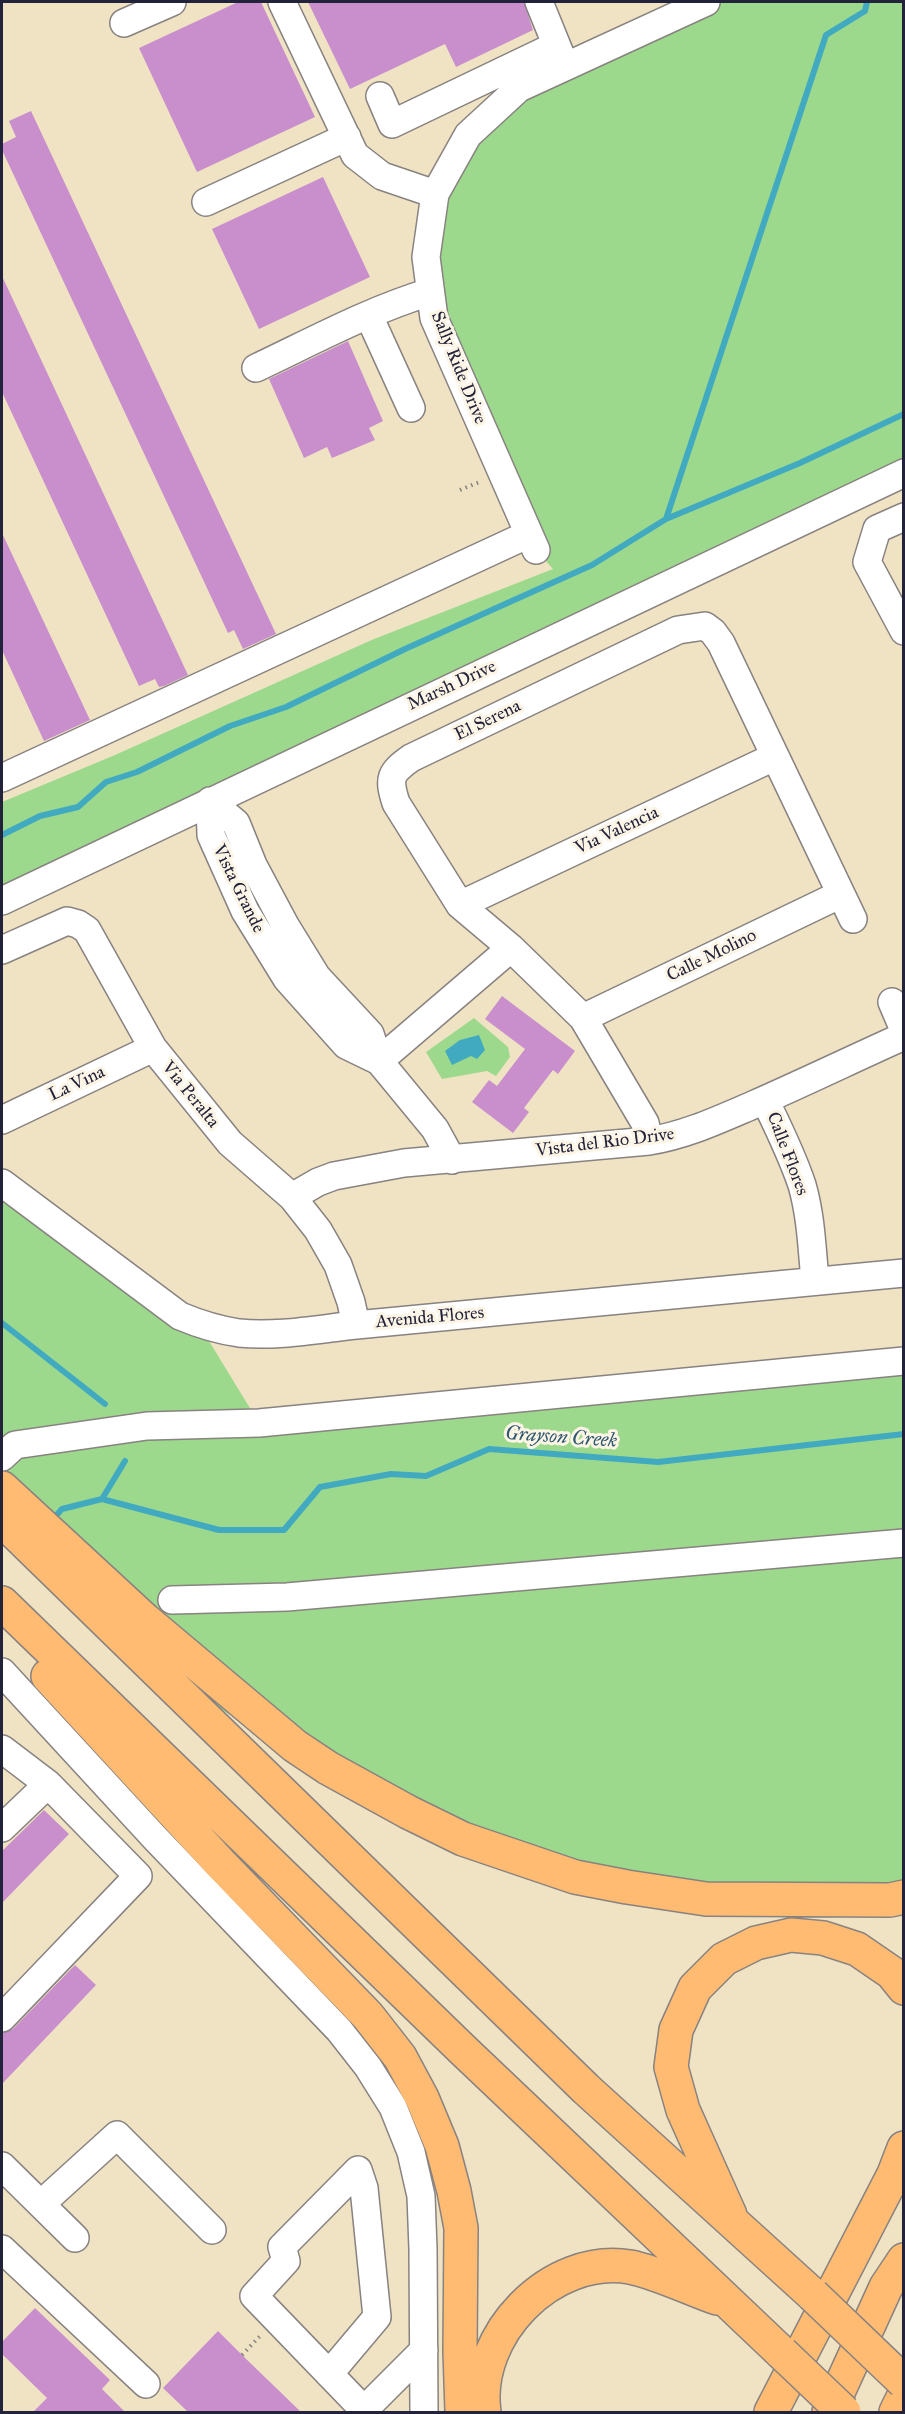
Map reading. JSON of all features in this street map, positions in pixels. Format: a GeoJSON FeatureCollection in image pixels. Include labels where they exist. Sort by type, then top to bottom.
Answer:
{"type":"FeatureCollection","features":[{"type":"Feature","properties":{"kind":"highway"},"geometry":{"type":"LineString","coordinates":[[2,1488],[145,1620],[303,1751],[328,1768],[398,1807],[463,1839],[574,1877],[706,1899],[890,1900],[903,1897]]}},
{"type":"Feature","properties":{"kind":"highway"},"geometry":{"type":"LineString","coordinates":[[2,1520],[586,2089],[813,2295],[903,2382]]}},
{"type":"Feature","properties":{"kind":"highway"},"geometry":{"type":"LineString","coordinates":[[2,1603],[16,1624],[844,2412]]}},
{"type":"Feature","properties":{"kind":"highway"},"geometry":{"type":"LineString","coordinates":[[16,1624],[27,1653],[220,1863],[368,2016],[400,2057],[422,2098],[442,2146],[461,2228],[462,2412]]}},
{"type":"Feature","properties":{"kind":"highway"},"geometry":{"type":"LineString","coordinates":[[734,2225],[683,2110],[671,2067],[676,2030],[695,1988],[724,1959],[756,1943],[791,1935],[823,1938],[858,1949],[892,1972],[903,1988]]}},
{"type":"Feature","properties":{"kind":"highway"},"geometry":{"type":"LineString","coordinates":[[771,2412],[900,2161]]}},
{"type":"Feature","properties":{"kind":"highway"},"geometry":{"type":"LineString","coordinates":[[829,2412],[886,2287],[903,2260]]}},
{"type":"Feature","properties":{"kind":"highway"},"geometry":{"type":"LineString","coordinates":[[484,2412],[482,2398],[489,2361],[502,2329],[536,2293],[564,2276],[597,2267],[630,2267],[730,2303]]}},
{"type":"Feature","properties":{"kind":"highway"},"geometry":{"type":"LineString","coordinates":[[896,2412],[903,2396]]}},
{"type":"Feature","properties":{"kind":"street"},"geometry":{"type":"LineString","coordinates":[[124,23],[172,2]]}},
{"type":"Feature","properties":{"kind":"street"},"geometry":{"type":"LineString","coordinates":[[282,2],[355,154],[382,176],[435,194]]}},
{"type":"Feature","properties":{"kind":"street"},"geometry":{"type":"LineString","coordinates":[[380,96],[392,124],[560,56],[539,2]]}},
{"type":"Feature","properties":{"kind":"street","name":"Sally Ride Drive"},"geometry":{"type":"LineString","coordinates":[[2,778],[532,542],[434,318],[426,257],[435,194],[468,135],[519,88],[560,56],[706,2]]}},
{"type":"Feature","properties":{"kind":"street"},"geometry":{"type":"LineString","coordinates":[[206,202],[347,138]]}},
{"type":"Feature","properties":{"kind":"street"},"geometry":{"type":"LineString","coordinates":[[256,368],[407,299],[430,292]]}},
{"type":"Feature","properties":{"kind":"street"},"geometry":{"type":"LineString","coordinates":[[369,316],[411,408]]}},
{"type":"Feature","properties":{"kind":"street","name":"Marsh Drive"},"geometry":{"type":"LineString","coordinates":[[2,901],[903,473]]}},
{"type":"Feature","properties":{"kind":"street"},"geometry":{"type":"LineString","coordinates":[[903,517],[877,529],[867,562],[903,631]]}},
{"type":"Feature","properties":{"kind":"street","name":"El Serena"},"geometry":{"type":"LineString","coordinates":[[649,1141],[645,1123],[583,1018],[511,948],[460,905],[396,803],[391,789],[391,776],[398,767],[422,752],[678,630],[705,626],[721,643],[853,919]]}},
{"type":"Feature","properties":{"kind":"street","name":"Via Valencia"},"geometry":{"type":"LineString","coordinates":[[460,905],[774,757]]}},
{"type":"Feature","properties":{"kind":"street","name":"Vista Grande"},"geometry":{"type":"LineString","coordinates":[[210,801],[211,835],[245,911],[287,979],[346,1045],[379,1061],[435,1129],[452,1160]]}},
{"type":"Feature","properties":{"kind":"street","name":"Calle Molino"},"geometry":{"type":"LineString","coordinates":[[583,1018],[841,894]]}},
{"type":"Feature","properties":{"kind":"street","name":"Via Peralta"},"geometry":{"type":"LineString","coordinates":[[2,950],[67,921],[87,930],[153,1048],[230,1143],[292,1197],[318,1230],[338,1265],[351,1302],[356,1325]]}},
{"type":"Feature","properties":{"kind":"street"},"geometry":{"type":"LineString","coordinates":[[379,1061],[511,948]]}},
{"type":"Feature","properties":{"kind":"street"},"geometry":{"type":"LineString","coordinates":[[892,1002],[903,1030]]}},
{"type":"Feature","properties":{"kind":"street","name":"Vista del Rio Drive"},"geometry":{"type":"LineString","coordinates":[[292,1197],[334,1176],[404,1163],[649,1141],[692,1131],[903,1036]]}},
{"type":"Feature","properties":{"kind":"street","name":"La Vina"},"geometry":{"type":"LineString","coordinates":[[2,1120],[153,1048]]}},
{"type":"Feature","properties":{"kind":"street","name":"Calle Flores"},"geometry":{"type":"LineString","coordinates":[[765,1100],[785,1141],[802,1186],[810,1228],[815,1281]]}},
{"type":"Feature","properties":{"kind":"street","name":"Avenida Flores"},"geometry":{"type":"LineString","coordinates":[[2,1183],[180,1316],[215,1328],[240,1333],[268,1333],[903,1273]]}},
{"type":"Feature","properties":{"kind":"street"},"geometry":{"type":"LineString","coordinates":[[2,1457],[15,1445],[147,1426],[259,1423],[903,1361]]}},
{"type":"Feature","properties":{"kind":"street"},"geometry":{"type":"LineString","coordinates":[[172,1600],[287,1597],[903,1543]]}},
{"type":"Feature","properties":{"kind":"street"},"geometry":{"type":"LineString","coordinates":[[2,1672],[155,1838],[339,2030],[368,2067],[393,2107],[407,2143],[421,2196],[424,2412]]}},
{"type":"Feature","properties":{"kind":"street"},"geometry":{"type":"LineString","coordinates":[[2,1749],[48,1784],[138,1876],[2,2018]]}},
{"type":"Feature","properties":{"kind":"street"},"geometry":{"type":"LineString","coordinates":[[2,1828],[48,1784]]}},
{"type":"Feature","properties":{"kind":"street"},"geometry":{"type":"LineString","coordinates":[[40,2204],[117,2135],[212,2230]]}},
{"type":"Feature","properties":{"kind":"street"},"geometry":{"type":"LineString","coordinates":[[2,2166],[75,2238]]}},
{"type":"Feature","properties":{"kind":"street"},"geometry":{"type":"LineString","coordinates":[[329,2373],[377,2318],[364,2188],[358,2170],[282,2247],[286,2261],[254,2296],[363,2411],[424,2350]]}},
{"type":"Feature","properties":{"kind":"street"},"geometry":{"type":"LineString","coordinates":[[2,2249],[146,2384]]}},
{"type":"Feature","properties":{"kind":"green space"},"geometry":{"type":"Polygon","coordinates":[[[706,2],[903,2],[903,472],[2,901],[2,802],[115,755],[374,639],[553,569],[536,550],[434,318],[435,194],[519,88],[706,2]]]}},
{"type":"Feature","properties":{"kind":"green space"},"geometry":{"type":"Polygon","coordinates":[[[474,1018],[508,1047],[510,1057],[496,1076],[487,1071],[442,1079],[426,1052],[474,1018]]]}},
{"type":"Feature","properties":{"kind":"green space"},"geometry":{"type":"Polygon","coordinates":[[[2,1183],[198,1323],[259,1423],[903,1361],[903,1897],[706,1899],[408,1812],[174,1684],[2,1520],[2,1183]]]}},
{"type":"Feature","properties":{"kind":"water"},"geometry":{"type":"Polygon","coordinates":[[[479,1035],[485,1050],[477,1059],[471,1056],[452,1065],[445,1051],[460,1040],[479,1035]]]}},
{"type":"Feature","properties":{"kind":"building"},"geometry":{"type":"Polygon","coordinates":[[[238,2],[261,2],[315,117],[197,172],[139,48],[238,2]]]}},
{"type":"Feature","properties":{"kind":"building"},"geometry":{"type":"Polygon","coordinates":[[[308,2],[524,2],[533,30],[456,67],[445,44],[350,89],[308,2]]]}},
{"type":"Feature","properties":{"kind":"building"},"geometry":{"type":"Polygon","coordinates":[[[31,111],[276,634],[243,649],[234,630],[228,633],[2,150],[2,144],[16,137],[9,121],[31,111]]]}},
{"type":"Feature","properties":{"kind":"building"},"geometry":{"type":"Polygon","coordinates":[[[323,177],[370,277],[259,329],[212,229],[323,177]]]}},
{"type":"Feature","properties":{"kind":"building"},"geometry":{"type":"Polygon","coordinates":[[[2,276],[188,675],[164,686],[159,687],[155,679],[139,686],[2,392],[2,276]]]}},
{"type":"Feature","properties":{"kind":"building"},"geometry":{"type":"Polygon","coordinates":[[[348,341],[383,421],[369,428],[375,440],[332,458],[327,447],[304,458],[269,379],[348,341]]]}},
{"type":"Feature","properties":{"kind":"building"},"geometry":{"type":"Polygon","coordinates":[[[2,533],[90,720],[44,741],[2,650],[2,533]]]}},
{"type":"Feature","properties":{"kind":"building"},"geometry":{"type":"Polygon","coordinates":[[[502,996],[575,1051],[558,1074],[553,1070],[524,1108],[529,1112],[513,1133],[472,1102],[489,1080],[497,1086],[525,1049],[485,1019],[502,996]]]}},
{"type":"Feature","properties":{"kind":"building"},"geometry":{"type":"Polygon","coordinates":[[[44,1810],[69,1834],[2,1903],[2,1851],[44,1810]]]}},
{"type":"Feature","properties":{"kind":"building"},"geometry":{"type":"Polygon","coordinates":[[[75,1965],[96,1985],[2,2084],[2,2033],[13,2029],[75,1965]]]}},
{"type":"Feature","properties":{"kind":"building"},"geometry":{"type":"Polygon","coordinates":[[[35,2308],[110,2380],[102,2389],[125,2412],[33,2412],[47,2398],[2,2354],[2,2342],[35,2308]]]}},
{"type":"Feature","properties":{"kind":"building"},"geometry":{"type":"Polygon","coordinates":[[[218,2331],[301,2412],[188,2412],[163,2388],[218,2331]]]}},
{"type":"Feature","properties":{"kind":"waterway"},"geometry":{"type":"LineString","coordinates":[[666,519],[826,35],[865,11],[867,2]]}},
{"type":"Feature","properties":{"kind":"waterway"},"geometry":{"type":"LineString","coordinates":[[2,835],[40,816],[78,807],[106,782],[137,772],[230,726],[286,707],[405,649],[592,565],[666,519],[800,463],[904,414]]}},
{"type":"Feature","properties":{"kind":"waterway"},"geometry":{"type":"LineString","coordinates":[[2,1323],[105,1404]]}},
{"type":"Feature","properties":{"kind":"waterway","name":"Grayson Creek"},"geometry":{"type":"LineString","coordinates":[[52,1520],[62,1509],[102,1499],[219,1530],[284,1530],[320,1487],[391,1474],[426,1476],[489,1449],[658,1462],[904,1434]]}},
{"type":"Feature","properties":{"kind":"waterway"},"geometry":{"type":"LineString","coordinates":[[102,1499],[125,1461]]}}]}
